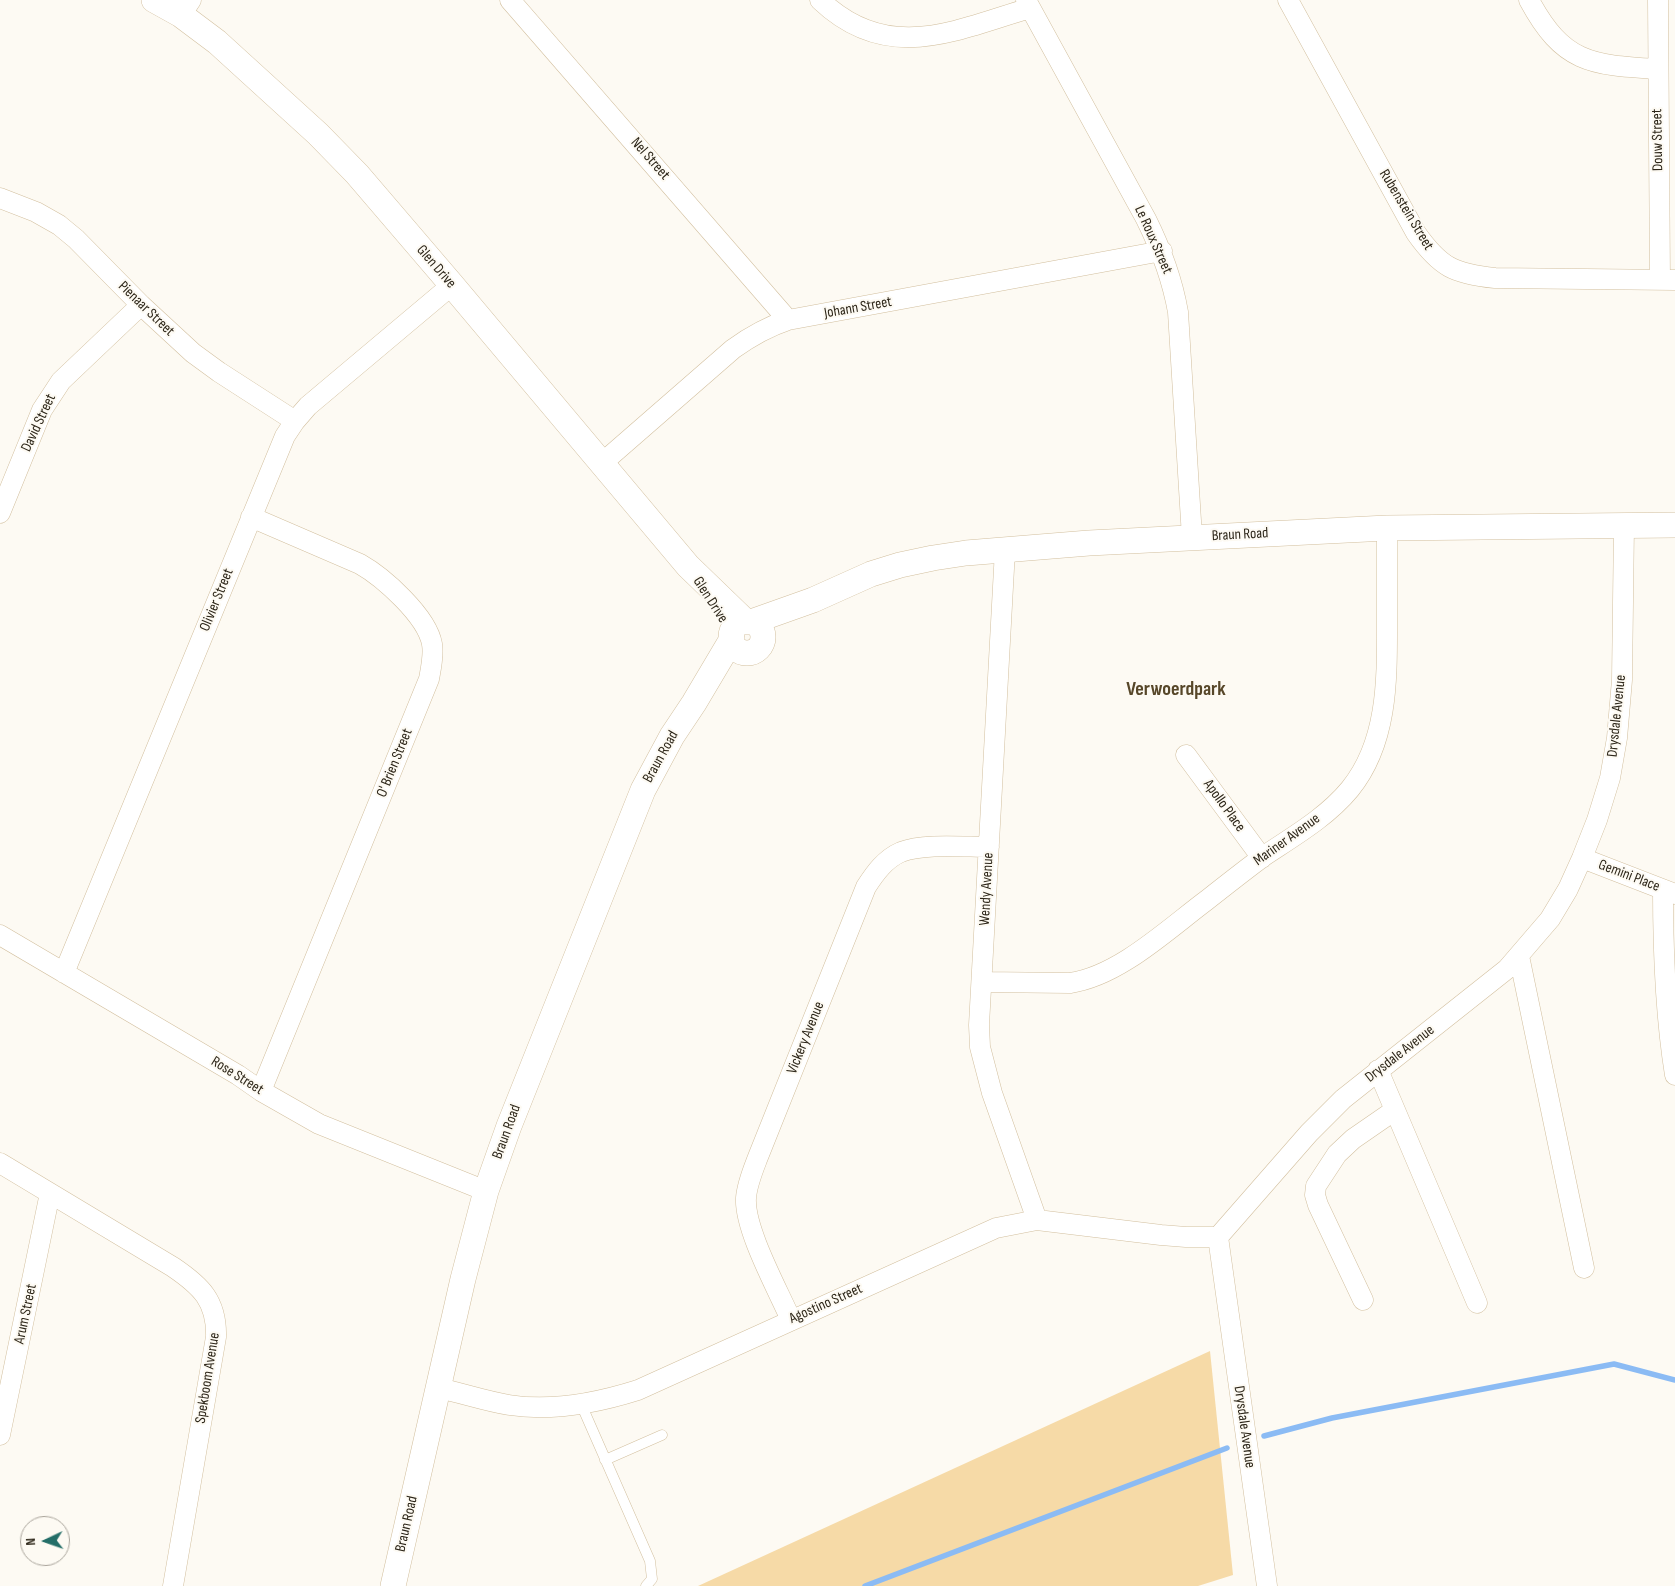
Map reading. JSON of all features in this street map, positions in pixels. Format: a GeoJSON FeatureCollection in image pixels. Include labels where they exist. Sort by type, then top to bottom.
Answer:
{"type":"FeatureCollection","features":[{"type":"Feature","properties":{"kind":"street","name":"Glen Drive"},"geometry":{"type":"LineString","coordinates":[[154,0],[186,8],[217,42],[318,134],[356,174],[452,285],[745,635]]}},
{"type":"Feature","properties":{"kind":"street","name":"Nel Street"},"geometry":{"type":"LineString","coordinates":[[510,0],[788,320]]}},
{"type":"Feature","properties":{"kind":"street"},"geometry":{"type":"LineString","coordinates":[[820,0],[850,24],[895,37],[922,38],[946,33],[1028,4]]}},
{"type":"Feature","properties":{"kind":"street","name":"Rubenstein Street"},"geometry":{"type":"LineString","coordinates":[[1288,0],[1416,233],[1429,251],[1441,262],[1456,272],[1495,278],[1668,280]]}},
{"type":"Feature","properties":{"kind":"street"},"geometry":{"type":"LineString","coordinates":[[1529,0],[1548,31],[1571,52],[1601,64],[1657,69]]}},
{"type":"Feature","properties":{"kind":"street","name":"Douw Street"},"geometry":{"type":"LineString","coordinates":[[1658,0],[1657,69],[1668,280]]}},
{"type":"Feature","properties":{"kind":"street","name":"Le Roux Street"},"geometry":{"type":"LineString","coordinates":[[1028,4],[1146,219],[1162,251],[1171,278],[1178,312],[1192,537]]}},
{"type":"Feature","properties":{"kind":"street","name":"Pienaar Street"},"geometry":{"type":"LineString","coordinates":[[0,198],[36,212],[59,225],[76,239],[176,338],[204,361],[294,421]]}},
{"type":"Feature","properties":{"kind":"street","name":"Johann Street"},"geometry":{"type":"LineString","coordinates":[[601,464],[733,349],[770,326],[788,320],[1162,251]]}},
{"type":"Feature","properties":{"kind":"street","name":"Olivier Street"},"geometry":{"type":"LineString","coordinates":[[64,973],[251,517],[282,444],[294,421],[308,406],[452,285]]}},
{"type":"Feature","properties":{"kind":"street","name":"David Street"},"geometry":{"type":"LineString","coordinates":[[0,513],[42,410],[51,394],[61,381],[141,305]]}},
{"type":"Feature","properties":{"kind":"street","name":"O' Brien Street"},"geometry":{"type":"LineString","coordinates":[[251,517],[375,572],[393,587],[416,614],[432,643],[429,679],[261,1091]]}},
{"type":"Feature","properties":{"kind":"street","name":"Braun Road"},"geometry":{"type":"LineString","coordinates":[[393,1586],[463,1279],[486,1191],[527,1078],[643,790],[672,736],[694,703],[745,635],[813,600],[871,574],[900,565],[934,558],[1005,550],[1192,537],[1387,528],[1675,524]]}},
{"type":"Feature","properties":{"kind":"street","name":"Drysdale Avenue"},"geometry":{"type":"LineString","coordinates":[[1267,1586],[1218,1236],[1309,1132],[1343,1099],[1507,969],[1550,919],[1568,889],[1597,820],[1610,778],[1617,738],[1622,680],[1624,525]]}},
{"type":"Feature","properties":{"kind":"street","name":"Mariner Avenue"},"geometry":{"type":"LineString","coordinates":[[982,982],[1070,983],[1087,980],[1107,972],[1140,950],[1262,858],[1306,828],[1337,802],[1358,778],[1371,752],[1383,711],[1387,672],[1387,528]]}},
{"type":"Feature","properties":{"kind":"street","name":"Wendy Avenue"},"geometry":{"type":"LineString","coordinates":[[1005,550],[979,1025],[980,1047],[992,1093],[1038,1220]]}},
{"type":"Feature","properties":{"kind":"street","name":"Apollo Place"},"geometry":{"type":"LineString","coordinates":[[1186,755],[1262,858]]}},
{"type":"Feature","properties":{"kind":"street","name":"Vickery Avenue"},"geometry":{"type":"LineString","coordinates":[[791,1320],[756,1241],[747,1209],[746,1197],[758,1157],[866,887],[876,871],[887,860],[900,852],[915,848],[989,847]]}},
{"type":"Feature","properties":{"kind":"street","name":"Gemini Place"},"geometry":{"type":"LineString","coordinates":[[1582,858],[1669,892]]}},
{"type":"Feature","properties":{"kind":"street"},"geometry":{"type":"LineString","coordinates":[[1669,892],[1663,937],[1666,1003],[1675,1075]]}},
{"type":"Feature","properties":{"kind":"street","name":"Rose Street"},"geometry":{"type":"LineString","coordinates":[[0,935],[238,1075],[261,1091],[320,1124],[486,1191]]}},
{"type":"Feature","properties":{"kind":"street"},"geometry":{"type":"LineString","coordinates":[[1519,956],[1584,1268]]}},
{"type":"Feature","properties":{"kind":"street"},"geometry":{"type":"LineString","coordinates":[[1378,1070],[1477,1303]]}},
{"type":"Feature","properties":{"kind":"street"},"geometry":{"type":"LineString","coordinates":[[1363,1300],[1318,1205],[1315,1196],[1316,1186],[1337,1154],[1395,1110]]}},
{"type":"Feature","properties":{"kind":"street","name":"Spekboom Avenue"},"geometry":{"type":"LineString","coordinates":[[0,1163],[192,1281],[203,1291],[211,1304],[215,1314],[216,1337],[173,1586]]}},
{"type":"Feature","properties":{"kind":"street","name":"Arum Street"},"geometry":{"type":"LineString","coordinates":[[0,1435],[50,1193]]}},
{"type":"Feature","properties":{"kind":"street","name":"Agostino Street"},"geometry":{"type":"LineString","coordinates":[[438,1388],[509,1404],[536,1407],[581,1404],[609,1399],[638,1390],[996,1228],[1038,1220],[1161,1235],[1186,1237],[1218,1236]]}},
{"type":"Feature","properties":{"kind":"lane"},"geometry":{"type":"LineString","coordinates":[[581,1404],[650,1561],[652,1579],[646,1586]]}},
{"type":"Feature","properties":{"kind":"lane"},"geometry":{"type":"LineString","coordinates":[[605,1460],[662,1435]]}},
{"type":"Feature","properties":{"kind":"shaded area"},"geometry":{"type":"Polygon","coordinates":[[[1210,1351],[1233,1575],[1198,1586],[698,1586],[1210,1351]]]}},
{"type":"Feature","properties":{"kind":"waterway"},"geometry":{"type":"LineString","coordinates":[[1264,1436],[1332,1418],[1614,1364],[1675,1380]]}},
{"type":"Feature","properties":{"kind":"waterway"},"geometry":{"type":"LineString","coordinates":[[865,1586],[1227,1448]]}},
{"type":"Feature","properties":{"kind":"district","name":"Verwoerdpark"},"geometry":{"type":"Point","coordinates":[1176,690]}}]}
